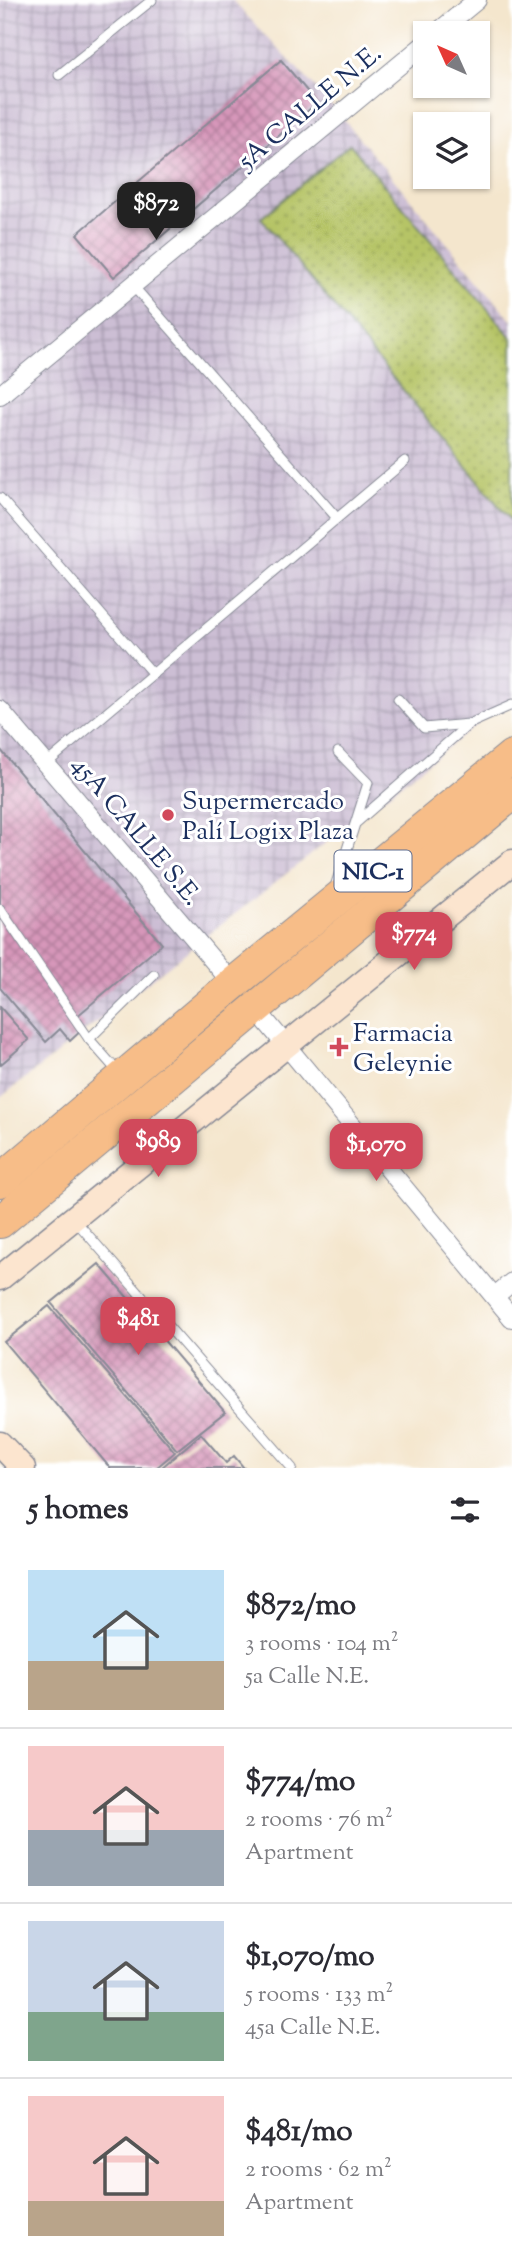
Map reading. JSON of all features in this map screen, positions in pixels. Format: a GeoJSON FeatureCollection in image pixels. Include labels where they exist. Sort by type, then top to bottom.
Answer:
{"type":"FeatureCollection","features":[{"type":"Feature","properties":{"kind":"highway","name":"NIC-1"},"geometry":{"type":"LineString","coordinates":[[0,1181],[233,984],[512,756]]}},
{"type":"Feature","properties":{"kind":"highway","name":"NIC-1"},"geometry":{"type":"LineString","coordinates":[[0,1222],[512,794]]}},
{"type":"Feature","properties":{"kind":"street"},"geometry":{"type":"LineString","coordinates":[[452,21],[477,0]]}},
{"type":"Feature","properties":{"kind":"street","name":"5A CALLE N.E."},"geometry":{"type":"LineString","coordinates":[[0,395],[413,54]]}},
{"type":"Feature","properties":{"kind":"street","name":"45A CALLE S.E."},"geometry":{"type":"LineString","coordinates":[[0,710],[233,984]]}},
{"type":"Feature","properties":{"kind":"street"},"geometry":{"type":"LineString","coordinates":[[0,1278],[512,862]]}},
{"type":"Feature","properties":{"kind":"street"},"geometry":{"type":"LineString","coordinates":[[255,1008],[512,1318]]}},
{"type":"Feature","properties":{"kind":"street"},"geometry":{"type":"LineString","coordinates":[[495,1296],[512,1282]]}},
{"type":"Feature","properties":{"kind":"street"},"geometry":{"type":"LineString","coordinates":[[0,1444],[23,1468]]}},
{"type":"Feature","properties":{"kind":"lane"},"geometry":{"type":"LineString","coordinates":[[59,75],[152,0]]}},
{"type":"Feature","properties":{"kind":"lane"},"geometry":{"type":"LineString","coordinates":[[133,286],[337,518]]}},
{"type":"Feature","properties":{"kind":"lane"},"geometry":{"type":"LineString","coordinates":[[46,764],[405,461]]}},
{"type":"Feature","properties":{"kind":"lane"},"geometry":{"type":"LineString","coordinates":[[0,498],[153,674]]}},
{"type":"Feature","properties":{"kind":"lane"},"geometry":{"type":"LineString","coordinates":[[398,699],[424,728],[470,724]]}},
{"type":"Feature","properties":{"kind":"lane"},"geometry":{"type":"LineString","coordinates":[[356,823],[470,724],[512,705]]}},
{"type":"Feature","properties":{"kind":"lane"},"geometry":{"type":"LineString","coordinates":[[328,909],[368,783],[338,751]]}},
{"type":"Feature","properties":{"kind":"lane"},"geometry":{"type":"LineString","coordinates":[[0,909],[89,1039],[122,1077]]}},
{"type":"Feature","properties":{"kind":"lane"},"geometry":{"type":"LineString","coordinates":[[89,1039],[154,975]]}},
{"type":"Feature","properties":{"kind":"lane"},"geometry":{"type":"LineString","coordinates":[[74,1219],[292,1468]]}},
{"type":"Feature","properties":{"kind":"shaded area"},"geometry":{"type":"Polygon","coordinates":[[[0,0],[232,0],[329,102],[512,321],[512,697],[0,1098],[0,0]]]}},
{"type":"Feature","properties":{"kind":"green space"},"geometry":{"type":"Polygon","coordinates":[[[350,144],[512,338],[512,522],[261,218],[350,144]]]}},
{"type":"Feature","properties":{"kind":"building"},"geometry":{"type":"Polygon","coordinates":[[[281,60],[317,103],[114,277],[77,234],[281,60]]]}},
{"type":"Feature","properties":{"kind":"building"},"geometry":{"type":"Polygon","coordinates":[[[0,749],[162,944],[76,1017],[85,1027],[70,1041],[60,1029],[46,1042],[0,988],[0,749]]]}},
{"type":"Feature","properties":{"kind":"building"},"geometry":{"type":"Polygon","coordinates":[[[0,1007],[29,1040],[0,1065],[0,1007]]]}},
{"type":"Feature","properties":{"kind":"building"},"geometry":{"type":"Polygon","coordinates":[[[99,1264],[225,1412],[177,1450],[51,1303],[99,1264]]]}},
{"type":"Feature","properties":{"kind":"building"},"geometry":{"type":"Polygon","coordinates":[[[49,1306],[175,1452],[156,1468],[110,1468],[4,1342],[49,1306]]]}},
{"type":"Feature","properties":{"kind":"building"},"geometry":{"type":"Polygon","coordinates":[[[201,1434],[226,1463],[234,1456],[244,1468],[161,1468],[201,1434]]]}},
{"type":"Feature","properties":{"kind":"place","name":"Supermercado Palí Logix Plaza"},"geometry":{"type":"Point","coordinates":[168,815]}},
{"type":"Feature","properties":{"kind":"place","name":"Farmacia Geleynie"},"geometry":{"type":"Point","coordinates":[339,1047]}}]}
